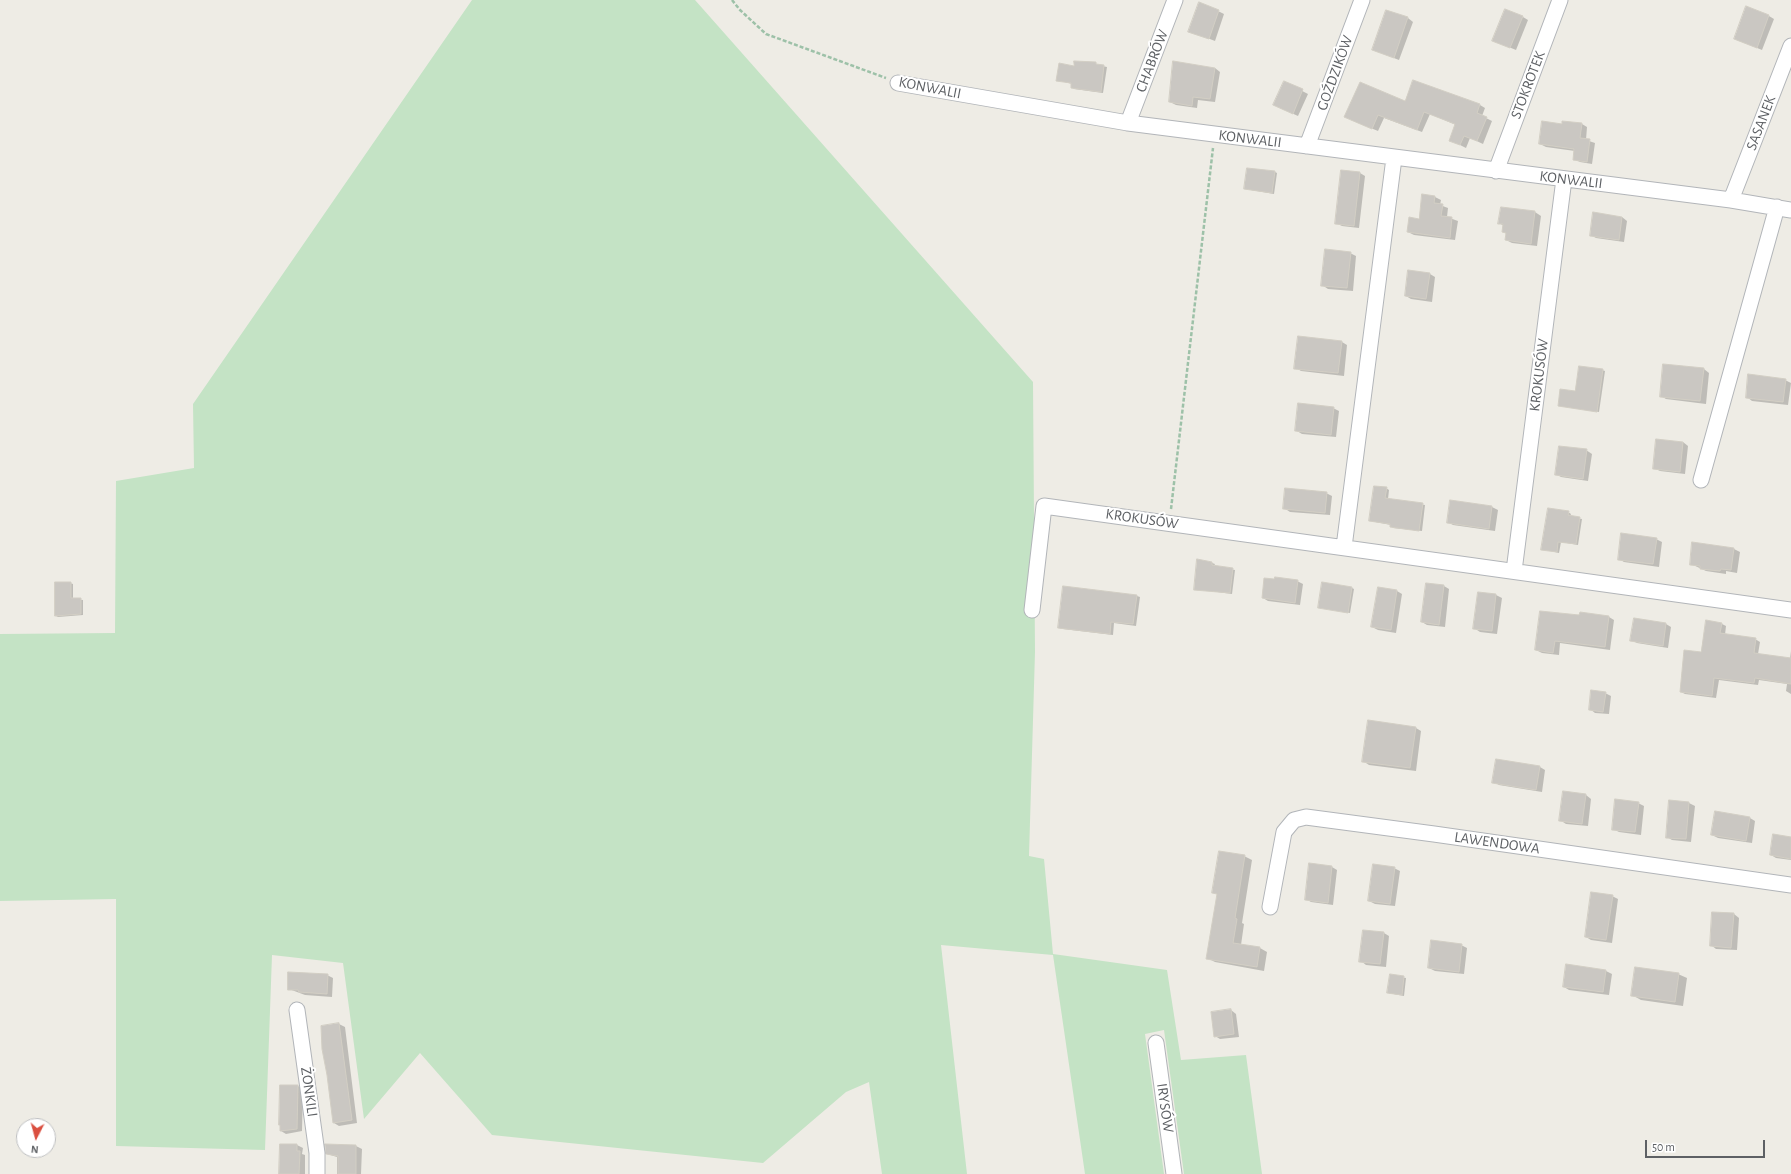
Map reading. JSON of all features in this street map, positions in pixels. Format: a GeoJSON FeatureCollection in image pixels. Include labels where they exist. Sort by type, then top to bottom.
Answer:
{"type":"FeatureCollection","features":[{"type":"Feature","properties":{"kind":"street","name":"CHABRÓW"},"geometry":{"type":"LineString","coordinates":[[1128,123],[1175,0]]}},
{"type":"Feature","properties":{"kind":"street","name":"GOŹDZIKÓW"},"geometry":{"type":"LineString","coordinates":[[1307,146],[1362,0]]}},
{"type":"Feature","properties":{"kind":"street","name":"STOKROTEK"},"geometry":{"type":"LineString","coordinates":[[1496,171],[1560,0]]}},
{"type":"Feature","properties":{"kind":"street","name":"SASANEK"},"geometry":{"type":"LineString","coordinates":[[1731,200],[1791,46]]}},
{"type":"Feature","properties":{"kind":"street","name":"KONWALII"},"geometry":{"type":"LineString","coordinates":[[898,83],[1128,123],[1784,208]]}},
{"type":"Feature","properties":{"kind":"street"},"geometry":{"type":"LineString","coordinates":[[1344,547],[1394,158]]}},
{"type":"Feature","properties":{"kind":"street","name":"KROKUSÓW"},"geometry":{"type":"LineString","coordinates":[[1514,571],[1564,180]]}},
{"type":"Feature","properties":{"kind":"street"},"geometry":{"type":"LineString","coordinates":[[1701,480],[1784,208]]}},
{"type":"Feature","properties":{"kind":"street","name":"KROKUSÓW"},"geometry":{"type":"LineString","coordinates":[[1032,610],[1044,506],[1791,610]]}},
{"type":"Feature","properties":{"kind":"street","name":"LAWENDOWA"},"geometry":{"type":"LineString","coordinates":[[1270,907],[1284,832],[1294,820],[1306,817],[1791,885]]}},
{"type":"Feature","properties":{"kind":"street","name":"ŻONKILI"},"geometry":{"type":"LineString","coordinates":[[297,1010],[317,1153],[317,1174]]}},
{"type":"Feature","properties":{"kind":"street","name":"IRYSÓW"},"geometry":{"type":"LineString","coordinates":[[1156,1043],[1174,1174]]}},
{"type":"Feature","properties":{"kind":"path","name":"KONWALII"},"geometry":{"type":"LineString","coordinates":[[732,0],[740,10],[766,34],[898,83]]}},
{"type":"Feature","properties":{"kind":"path"},"geometry":{"type":"LineString","coordinates":[[1169,523],[1215,134]]}},
{"type":"Feature","properties":{"kind":"green space"},"geometry":{"type":"Polygon","coordinates":[[[472,0],[695,0],[1033,382],[1035,652],[1029,856],[1044,859],[1053,954],[1167,970],[1181,1060],[1246,1055],[1262,1174],[1184,1174],[1164,1030],[1145,1034],[1164,1174],[1085,1174],[1053,955],[941,945],[967,1174],[882,1174],[869,1082],[846,1092],[763,1163],[492,1135],[420,1053],[364,1119],[343,963],[272,955],[265,1150],[116,1146],[116,899],[0,901],[0,634],[115,633],[116,481],[194,468],[193,404],[472,0]]]}},
{"type":"Feature","properties":{"kind":"building"},"geometry":{"type":"Polygon","coordinates":[[[1199,2],[1219,10],[1209,39],[1188,32],[1199,2]]]}},
{"type":"Feature","properties":{"kind":"building"},"geometry":{"type":"Polygon","coordinates":[[[1746,6],[1769,15],[1757,48],[1734,39],[1746,6]]]}},
{"type":"Feature","properties":{"kind":"building"},"geometry":{"type":"Polygon","coordinates":[[[1505,9],[1523,16],[1510,48],[1492,41],[1505,9]]]}},
{"type":"Feature","properties":{"kind":"building"},"geometry":{"type":"Polygon","coordinates":[[[1386,10],[1408,17],[1394,58],[1372,50],[1386,10]]]}},
{"type":"Feature","properties":{"kind":"building"},"geometry":{"type":"Polygon","coordinates":[[[1074,61],[1096,62],[1096,64],[1104,65],[1101,92],[1071,88],[1071,83],[1056,81],[1059,63],[1074,66],[1074,61]]]}},
{"type":"Feature","properties":{"kind":"building"},"geometry":{"type":"Polygon","coordinates":[[[1173,61],[1215,68],[1210,99],[1193,97],[1192,106],[1169,102],[1173,61]]]}},
{"type":"Feature","properties":{"kind":"building"},"geometry":{"type":"Polygon","coordinates":[[[1413,80],[1480,104],[1477,113],[1487,117],[1477,141],[1464,136],[1460,145],[1449,141],[1455,124],[1424,112],[1417,130],[1378,115],[1372,129],[1344,117],[1360,82],[1405,101],[1413,80]]]}},
{"type":"Feature","properties":{"kind":"building"},"geometry":{"type":"Polygon","coordinates":[[[1284,81],[1303,89],[1293,114],[1273,105],[1284,81]]]}},
{"type":"Feature","properties":{"kind":"building"},"geometry":{"type":"Polygon","coordinates":[[[1542,121],[1562,124],[1562,121],[1582,123],[1580,138],[1590,139],[1587,162],[1573,160],[1574,149],[1539,144],[1542,121]]]}},
{"type":"Feature","properties":{"kind":"building"},"geometry":{"type":"Polygon","coordinates":[[[1247,168],[1275,171],[1272,193],[1244,189],[1247,168]]]}},
{"type":"Feature","properties":{"kind":"building"},"geometry":{"type":"Polygon","coordinates":[[[1341,170],[1360,172],[1354,226],[1335,224],[1341,170]]]}},
{"type":"Feature","properties":{"kind":"building"},"geometry":{"type":"Polygon","coordinates":[[[1422,194],[1435,196],[1434,203],[1443,204],[1441,216],[1452,217],[1450,238],[1407,232],[1409,217],[1419,219],[1422,194]]]}},
{"type":"Feature","properties":{"kind":"building"},"geometry":{"type":"Polygon","coordinates":[[[1501,207],[1535,211],[1531,244],[1505,240],[1506,233],[1502,232],[1503,224],[1498,224],[1501,207]]]}},
{"type":"Feature","properties":{"kind":"building"},"geometry":{"type":"Polygon","coordinates":[[[1593,212],[1622,217],[1619,240],[1590,236],[1593,212]]]}},
{"type":"Feature","properties":{"kind":"building"},"geometry":{"type":"Polygon","coordinates":[[[1325,249],[1351,252],[1347,288],[1321,286],[1325,249]]]}},
{"type":"Feature","properties":{"kind":"building"},"geometry":{"type":"Polygon","coordinates":[[[1408,270],[1430,273],[1426,299],[1405,296],[1408,270]]]}},
{"type":"Feature","properties":{"kind":"building"},"geometry":{"type":"Polygon","coordinates":[[[1298,336],[1342,341],[1338,373],[1294,369],[1298,336]]]}},
{"type":"Feature","properties":{"kind":"building"},"geometry":{"type":"Polygon","coordinates":[[[1663,364],[1704,368],[1700,401],[1660,397],[1663,364]]]}},
{"type":"Feature","properties":{"kind":"building"},"geometry":{"type":"Polygon","coordinates":[[[1579,366],[1603,369],[1597,412],[1558,406],[1560,389],[1575,391],[1579,366]]]}},
{"type":"Feature","properties":{"kind":"building"},"geometry":{"type":"Polygon","coordinates":[[[1748,374],[1786,379],[1783,402],[1746,398],[1748,374]]]}},
{"type":"Feature","properties":{"kind":"building"},"geometry":{"type":"Polygon","coordinates":[[[1298,403],[1334,407],[1331,435],[1295,431],[1298,403]]]}},
{"type":"Feature","properties":{"kind":"building"},"geometry":{"type":"Polygon","coordinates":[[[1656,439],[1683,442],[1680,472],[1653,469],[1656,439]]]}},
{"type":"Feature","properties":{"kind":"building"},"geometry":{"type":"Polygon","coordinates":[[[1559,446],[1587,449],[1583,479],[1555,475],[1559,446]]]}},
{"type":"Feature","properties":{"kind":"building"},"geometry":{"type":"Polygon","coordinates":[[[1374,486],[1387,487],[1385,498],[1423,503],[1419,531],[1390,527],[1390,524],[1369,521],[1374,486]]]}},
{"type":"Feature","properties":{"kind":"building"},"geometry":{"type":"Polygon","coordinates":[[[1285,488],[1327,492],[1325,513],[1283,509],[1285,488]]]}},
{"type":"Feature","properties":{"kind":"building"},"geometry":{"type":"Polygon","coordinates":[[[1450,500],[1492,506],[1489,529],[1447,523],[1450,500]]]}},
{"type":"Feature","properties":{"kind":"building"},"geometry":{"type":"Polygon","coordinates":[[[1548,508],[1569,511],[1568,515],[1580,517],[1576,544],[1558,542],[1557,552],[1541,550],[1548,508]]]}},
{"type":"Feature","properties":{"kind":"building"},"geometry":{"type":"Polygon","coordinates":[[[1621,533],[1657,538],[1653,564],[1618,560],[1621,533]]]}},
{"type":"Feature","properties":{"kind":"building"},"geometry":{"type":"Polygon","coordinates":[[[1692,542],[1734,548],[1731,570],[1721,569],[1720,571],[1700,569],[1700,566],[1690,565],[1692,542]]]}},
{"type":"Feature","properties":{"kind":"building"},"geometry":{"type":"Polygon","coordinates":[[[1197,559],[1212,562],[1212,565],[1233,568],[1230,593],[1194,590],[1197,559]]]}},
{"type":"Feature","properties":{"kind":"building"},"geometry":{"type":"Polygon","coordinates":[[[1275,577],[1298,580],[1295,603],[1262,598],[1264,578],[1274,579],[1275,577]]]}},
{"type":"Feature","properties":{"kind":"building"},"geometry":{"type":"Polygon","coordinates":[[[55,582],[71,582],[71,598],[81,598],[81,614],[55,616],[55,582]]]}},
{"type":"Feature","properties":{"kind":"building"},"geometry":{"type":"Polygon","coordinates":[[[1322,582],[1352,587],[1348,613],[1318,608],[1322,582]]]}},
{"type":"Feature","properties":{"kind":"building"},"geometry":{"type":"Polygon","coordinates":[[[1426,583],[1444,585],[1439,625],[1421,622],[1426,583]]]}},
{"type":"Feature","properties":{"kind":"building"},"geometry":{"type":"Polygon","coordinates":[[[1063,586],[1137,595],[1133,624],[1111,622],[1110,634],[1058,628],[1063,586]]]}},
{"type":"Feature","properties":{"kind":"building"},"geometry":{"type":"Polygon","coordinates":[[[1378,587],[1397,590],[1391,630],[1371,627],[1378,587]]]}},
{"type":"Feature","properties":{"kind":"building"},"geometry":{"type":"Polygon","coordinates":[[[1478,592],[1496,594],[1492,631],[1473,629],[1478,592]]]}},
{"type":"Feature","properties":{"kind":"building"},"geometry":{"type":"Polygon","coordinates":[[[1540,611],[1579,615],[1580,612],[1609,616],[1605,647],[1555,641],[1553,653],[1535,650],[1540,611]]]}},
{"type":"Feature","properties":{"kind":"building"},"geometry":{"type":"Polygon","coordinates":[[[1634,618],[1666,623],[1663,646],[1630,641],[1634,618]]]}},
{"type":"Feature","properties":{"kind":"building"},"geometry":{"type":"Polygon","coordinates":[[[1706,620],[1722,623],[1720,633],[1756,638],[1754,653],[1791,658],[1791,684],[1755,678],[1754,683],[1714,678],[1712,696],[1680,692],[1684,650],[1701,652],[1706,620]]]}},
{"type":"Feature","properties":{"kind":"building"},"geometry":{"type":"Polygon","coordinates":[[[1591,690],[1606,692],[1603,712],[1589,710],[1591,690]]]}},
{"type":"Feature","properties":{"kind":"building"},"geometry":{"type":"Polygon","coordinates":[[[1368,720],[1416,727],[1410,768],[1362,762],[1368,720]]]}},
{"type":"Feature","properties":{"kind":"building"},"geometry":{"type":"Polygon","coordinates":[[[1496,759],[1540,766],[1536,790],[1492,783],[1496,759]]]}},
{"type":"Feature","properties":{"kind":"building"},"geometry":{"type":"Polygon","coordinates":[[[1563,791],[1586,794],[1582,824],[1559,821],[1563,791]]]}},
{"type":"Feature","properties":{"kind":"building"},"geometry":{"type":"Polygon","coordinates":[[[1615,799],[1639,802],[1635,832],[1612,830],[1615,799]]]}},
{"type":"Feature","properties":{"kind":"building"},"geometry":{"type":"Polygon","coordinates":[[[1669,800],[1689,802],[1686,839],[1666,838],[1669,800]]]}},
{"type":"Feature","properties":{"kind":"building"},"geometry":{"type":"Polygon","coordinates":[[[1715,811],[1750,817],[1746,841],[1711,835],[1715,811]]]}},
{"type":"Feature","properties":{"kind":"building"},"geometry":{"type":"Polygon","coordinates":[[[1773,834],[1791,837],[1791,859],[1770,855],[1773,834]]]}},
{"type":"Feature","properties":{"kind":"building"},"geometry":{"type":"Polygon","coordinates":[[[1219,851],[1245,855],[1235,918],[1237,919],[1233,943],[1260,947],[1257,967],[1206,959],[1217,894],[1212,893],[1219,851]]]}},
{"type":"Feature","properties":{"kind":"building"},"geometry":{"type":"Polygon","coordinates":[[[1309,863],[1332,866],[1328,903],[1305,900],[1309,863]]]}},
{"type":"Feature","properties":{"kind":"building"},"geometry":{"type":"Polygon","coordinates":[[[1373,864],[1395,867],[1390,904],[1368,901],[1373,864]]]}},
{"type":"Feature","properties":{"kind":"building"},"geometry":{"type":"Polygon","coordinates":[[[1591,892],[1613,895],[1606,940],[1585,937],[1591,892]]]}},
{"type":"Feature","properties":{"kind":"building"},"geometry":{"type":"Polygon","coordinates":[[[1712,912],[1734,913],[1731,948],[1710,946],[1712,912]]]}},
{"type":"Feature","properties":{"kind":"building"},"geometry":{"type":"Polygon","coordinates":[[[1363,930],[1384,932],[1380,964],[1359,962],[1363,930]]]}},
{"type":"Feature","properties":{"kind":"building"},"geometry":{"type":"Polygon","coordinates":[[[1431,940],[1462,944],[1459,972],[1428,968],[1431,940]]]}},
{"type":"Feature","properties":{"kind":"building"},"geometry":{"type":"Polygon","coordinates":[[[1566,964],[1606,970],[1603,992],[1563,987],[1566,964]]]}},
{"type":"Feature","properties":{"kind":"building"},"geometry":{"type":"Polygon","coordinates":[[[1635,967],[1679,973],[1675,1002],[1631,996],[1635,967]]]}},
{"type":"Feature","properties":{"kind":"building"},"geometry":{"type":"Polygon","coordinates":[[[288,972],[328,974],[327,994],[288,990],[288,972]]]}},
{"type":"Feature","properties":{"kind":"building"},"geometry":{"type":"Polygon","coordinates":[[[1390,974],[1404,976],[1402,995],[1387,993],[1390,974]]]}},
{"type":"Feature","properties":{"kind":"building"},"geometry":{"type":"Polygon","coordinates":[[[1231,1009],[1234,1034],[1214,1037],[1211,1012],[1231,1009]]]}},
{"type":"Feature","properties":{"kind":"building"},"geometry":{"type":"Polygon","coordinates":[[[339,1023],[352,1120],[333,1123],[322,1049],[321,1026],[339,1023]]]}},
{"type":"Feature","properties":{"kind":"building"},"geometry":{"type":"Polygon","coordinates":[[[280,1085],[298,1085],[297,1129],[280,1131],[280,1085]]]}},
{"type":"Feature","properties":{"kind":"building"},"geometry":{"type":"Polygon","coordinates":[[[280,1144],[297,1144],[297,1151],[300,1151],[299,1174],[279,1174],[280,1144]]]}},
{"type":"Feature","properties":{"kind":"building"},"geometry":{"type":"Polygon","coordinates":[[[325,1144],[356,1145],[356,1174],[338,1174],[338,1156],[326,1154],[325,1144]]]}}]}
